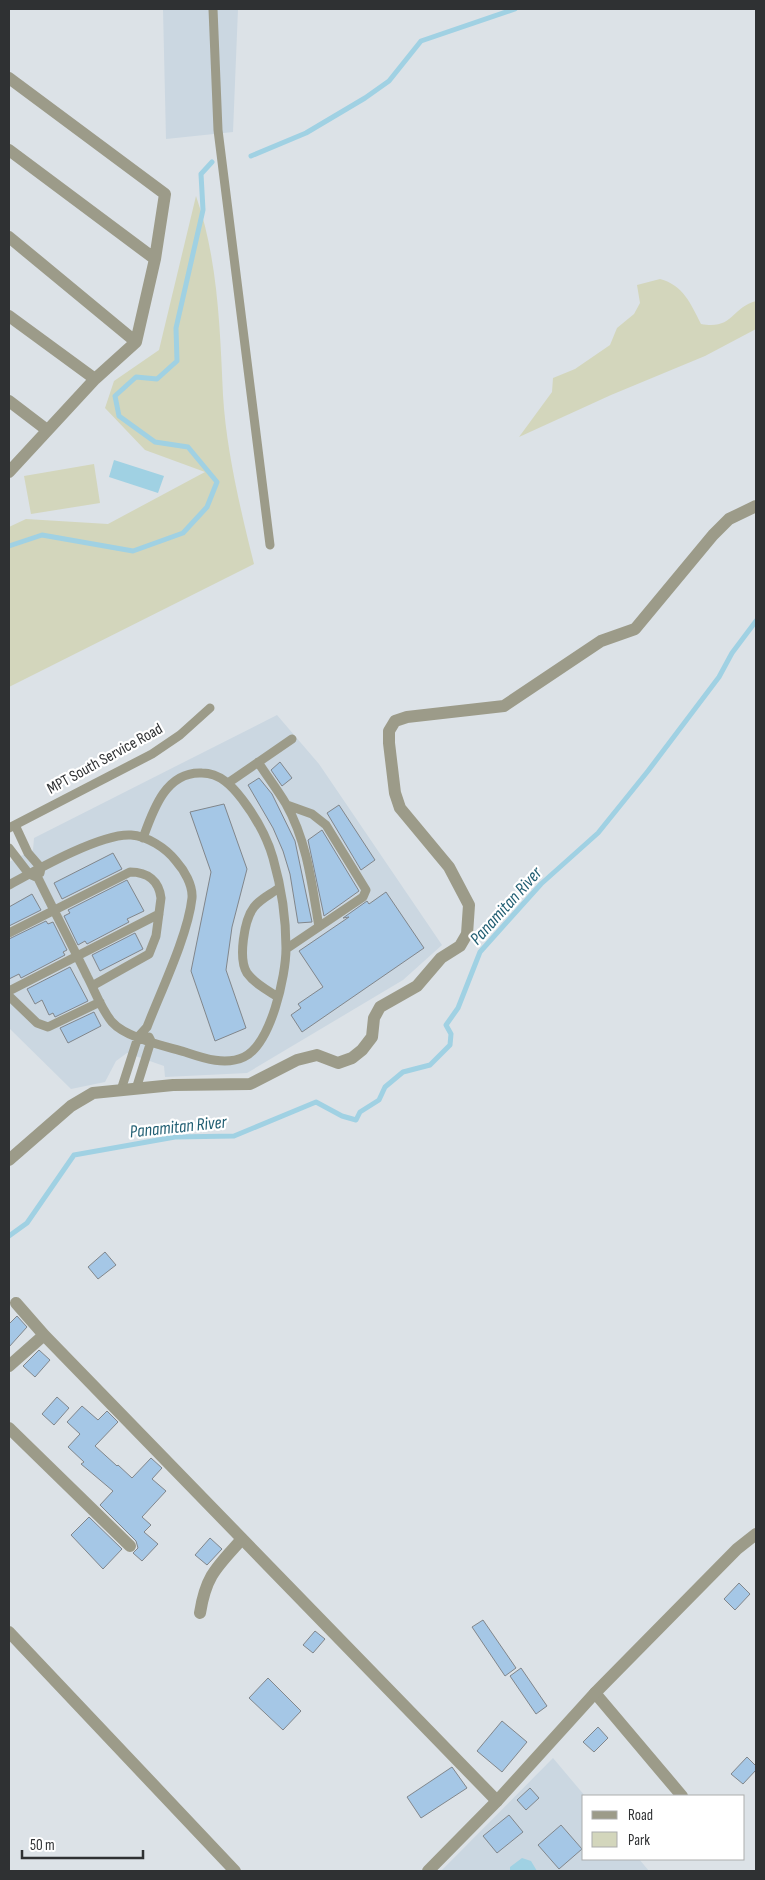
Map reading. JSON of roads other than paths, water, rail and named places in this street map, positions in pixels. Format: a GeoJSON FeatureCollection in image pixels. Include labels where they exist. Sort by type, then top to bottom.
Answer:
{"type":"FeatureCollection","features":[{"type":"Feature","properties":{"kind":"street"},"geometry":{"type":"LineString","coordinates":[[9,78],[165,194],[155,259],[136,342],[95,379],[9,472]]}},
{"type":"Feature","properties":{"kind":"street"},"geometry":{"type":"LineString","coordinates":[[9,150],[155,259]]}},
{"type":"Feature","properties":{"kind":"street"},"geometry":{"type":"LineString","coordinates":[[9,237],[136,342]]}},
{"type":"Feature","properties":{"kind":"street"},"geometry":{"type":"LineString","coordinates":[[9,316],[95,379]]}},
{"type":"Feature","properties":{"kind":"street"},"geometry":{"type":"LineString","coordinates":[[9,401],[47,430]]}},
{"type":"Feature","properties":{"kind":"street"},"geometry":{"type":"LineString","coordinates":[[9,1160],[82,1098],[93,1093],[173,1085],[250,1084],[297,1060],[317,1055],[338,1063],[352,1058],[362,1050],[372,1037],[374,1018],[380,1008],[417,986],[441,958],[460,946],[467,934],[469,906],[449,867],[400,808],[395,793],[393,760],[389,743],[389,731],[395,721],[407,717],[504,706],[601,641],[635,629],[718,530],[729,519],[756,506]]}},
{"type":"Feature","properties":{"kind":"street"},"geometry":{"type":"LineString","coordinates":[[16,1304],[497,1801]]}},
{"type":"Feature","properties":{"kind":"street"},"geometry":{"type":"LineString","coordinates":[[9,1366],[44,1335]]}},
{"type":"Feature","properties":{"kind":"street"},"geometry":{"type":"LineString","coordinates":[[9,1428],[130,1546]]}},
{"type":"Feature","properties":{"kind":"street"},"geometry":{"type":"LineString","coordinates":[[428,1871],[497,1801],[596,1693],[737,1549],[756,1534]]}},
{"type":"Feature","properties":{"kind":"street"},"geometry":{"type":"LineString","coordinates":[[200,1613],[204,1591],[212,1572],[242,1539]]}},
{"type":"Feature","properties":{"kind":"street"},"geometry":{"type":"LineString","coordinates":[[9,1632],[235,1871]]}},
{"type":"Feature","properties":{"kind":"street"},"geometry":{"type":"LineString","coordinates":[[596,1693],[681,1795]]}},
{"type":"Feature","properties":{"kind":"lane"},"geometry":{"type":"LineString","coordinates":[[213,9],[218,130],[270,545]]}},
{"type":"Feature","properties":{"kind":"lane","name":"MPT South Service Road"},"geometry":{"type":"LineString","coordinates":[[12,826],[152,754],[180,735],[210,708]]}},
{"type":"Feature","properties":{"kind":"lane"},"geometry":{"type":"LineString","coordinates":[[228,783],[292,738]]}},
{"type":"Feature","properties":{"kind":"lane"},"geometry":{"type":"LineString","coordinates":[[258,762],[286,805],[307,862],[319,927]]}},
{"type":"Feature","properties":{"kind":"lane"},"geometry":{"type":"LineString","coordinates":[[9,848],[15,859],[29,874],[38,878],[100,1002],[114,1024],[151,1042],[212,1061],[239,1059],[251,1052],[260,1043],[274,1012],[286,950],[279,888],[273,857],[266,838],[248,806],[228,783],[206,773],[184,776],[173,784],[159,799],[143,838]]}},
{"type":"Feature","properties":{"kind":"lane"},"geometry":{"type":"LineString","coordinates":[[286,805],[312,814],[326,825],[366,890],[363,898],[286,950]]}},
{"type":"Feature","properties":{"kind":"lane"},"geometry":{"type":"LineString","coordinates":[[12,826],[28,853],[41,868]]}},
{"type":"Feature","properties":{"kind":"lane"},"geometry":{"type":"LineString","coordinates":[[9,885],[41,868],[104,840],[130,835],[143,838],[164,849],[174,858],[187,877],[192,898],[180,941],[146,1027],[138,1037],[121,1090]]}},
{"type":"Feature","properties":{"kind":"lane"},"geometry":{"type":"LineString","coordinates":[[38,878],[41,868]]}},
{"type":"Feature","properties":{"kind":"lane"},"geometry":{"type":"LineString","coordinates":[[9,934],[130,872],[138,872],[151,877],[156,883],[161,898],[156,936],[149,954],[92,986]]}},
{"type":"Feature","properties":{"kind":"lane"},"geometry":{"type":"LineString","coordinates":[[278,997],[253,980],[244,967],[242,956],[251,911],[259,902],[279,888]]}},
{"type":"Feature","properties":{"kind":"lane"},"geometry":{"type":"LineString","coordinates":[[9,991],[159,914]]}},
{"type":"Feature","properties":{"kind":"lane"},"geometry":{"type":"LineString","coordinates":[[9,996],[37,1023],[48,1027],[100,1002]]}},
{"type":"Feature","properties":{"kind":"lane"},"geometry":{"type":"LineString","coordinates":[[136,1089],[151,1042],[146,1027]]}},
{"type":"Feature","properties":{"kind":"water"},"geometry":{"type":"Polygon","coordinates":[[[114,460],[164,476],[158,493],[109,477],[114,460]]]}},
{"type":"Feature","properties":{"kind":"water"},"geometry":{"type":"Polygon","coordinates":[[[522,1858],[531,1861],[537,1871],[510,1871],[510,1867],[522,1858]]]}},
{"type":"Feature","properties":{"kind":"waterway"},"geometry":{"type":"LineString","coordinates":[[251,156],[306,133],[365,98],[389,81],[421,41],[515,9]]}},
{"type":"Feature","properties":{"kind":"waterway"},"geometry":{"type":"LineString","coordinates":[[9,546],[42,535],[133,551],[183,533],[207,507],[217,482],[188,447],[155,442],[119,416],[115,396],[136,377],[157,379],[177,361],[176,328],[203,210],[201,174],[212,162]]}},
{"type":"Feature","properties":{"kind":"waterway","name":"Panamitan River"},"geometry":{"type":"LineString","coordinates":[[9,1236],[27,1223],[74,1155],[175,1137],[234,1136],[316,1102],[342,1116],[356,1120],[360,1112],[379,1100],[385,1087],[403,1072],[430,1065],[450,1045],[451,1034],[446,1025],[458,1008],[480,952],[541,884],[598,833],[648,771],[719,677],[732,653],[756,621]]}}]}
